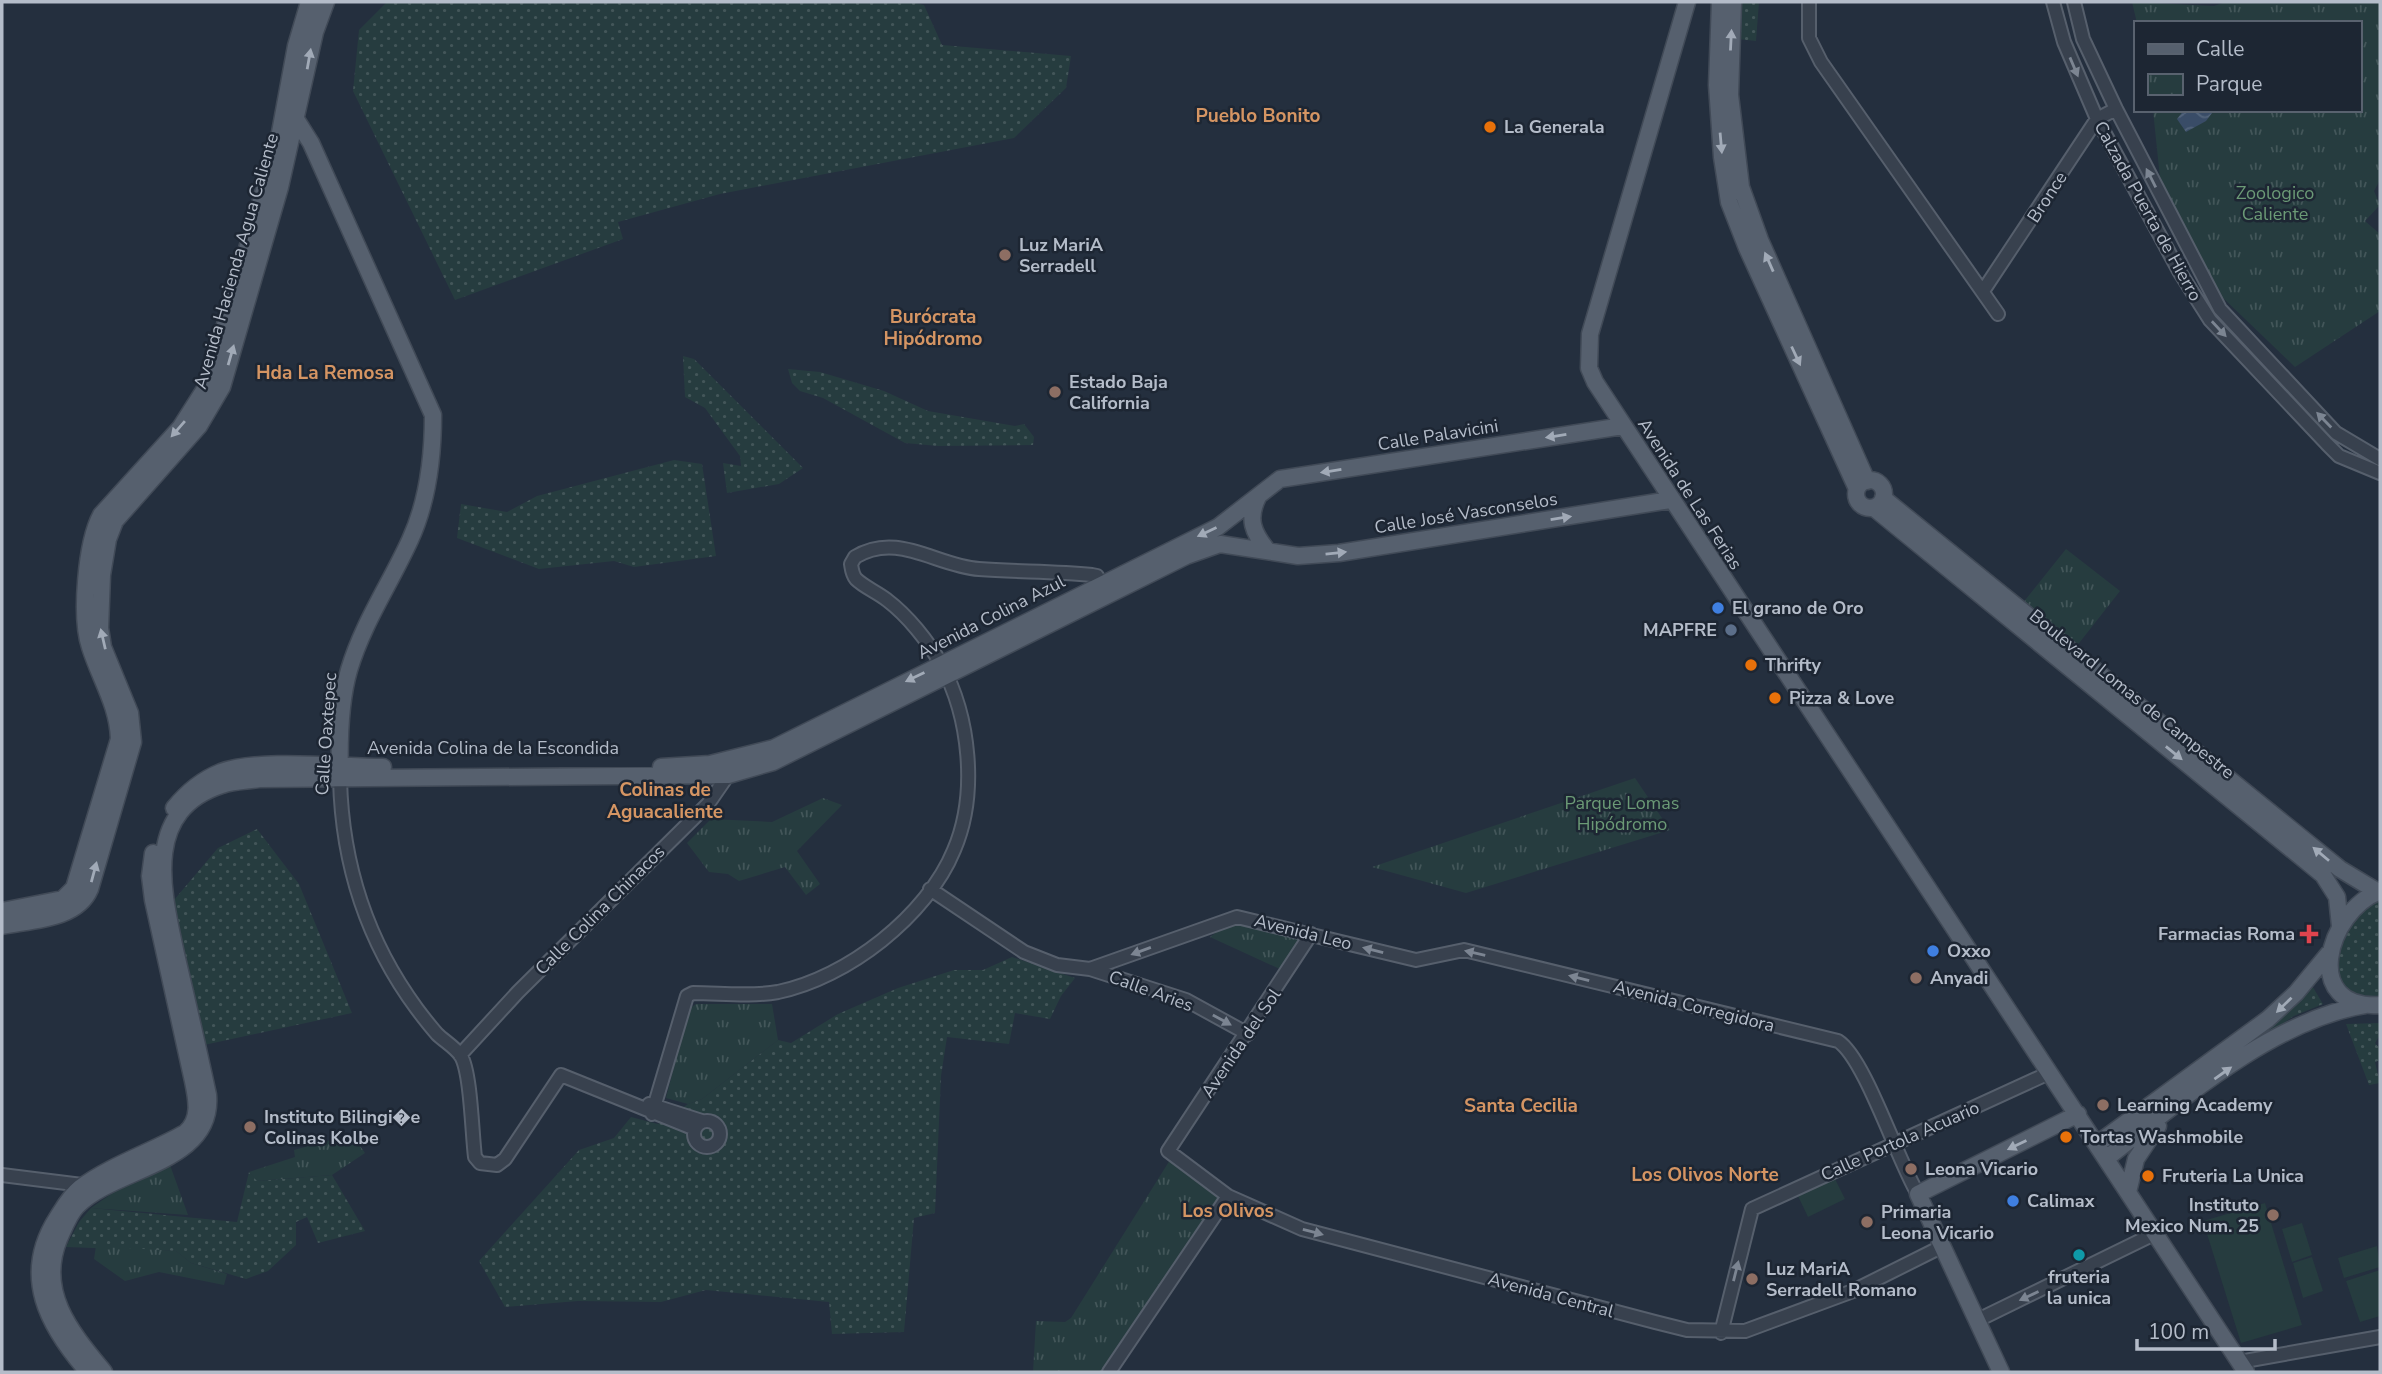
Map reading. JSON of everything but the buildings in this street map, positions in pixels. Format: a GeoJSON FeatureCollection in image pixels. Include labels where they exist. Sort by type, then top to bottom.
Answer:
{"type":"FeatureCollection","features":[{"type":"Feature","properties":{"kind":"main road","name":"Avenida Hacienda Agua Caliente"},"geometry":{"type":"LineString","coordinates":[[2,926],[71,910],[83,902],[90,889],[133,741],[130,713],[101,637],[100,600],[108,539],[115,522],[199,426],[222,387],[291,115],[296,46],[309,2]]}},
{"type":"Feature","properties":{"kind":"main road","name":"Avenida Hacienda Agua Caliente"},"geometry":{"type":"LineString","coordinates":[[2,911],[63,899],[74,888],[119,739],[117,714],[87,632],[93,533],[101,515],[180,428],[201,398],[326,2]]}},
{"type":"Feature","properties":{"kind":"main road","name":"Avenida de Las Ferias"},"geometry":{"type":"LineString","coordinates":[[1687,2],[1590,334],[1589,368],[1670,500],[2049,1073]]}},
{"type":"Feature","properties":{"kind":"main road"},"geometry":{"type":"LineString","coordinates":[[1720,2],[1717,85],[1729,202],[1746,248],[1862,485]]}},
{"type":"Feature","properties":{"kind":"main road"},"geometry":{"type":"LineString","coordinates":[[1733,2],[1730,95],[1741,187],[1760,240],[1862,485],[1858,502],[1865,508],[1879,503],[1880,485],[1862,485]]}},
{"type":"Feature","properties":{"kind":"main road","name":"Calle Oaxtepec"},"geometry":{"type":"LineString","coordinates":[[291,115],[360,248],[433,415],[433,452],[426,492],[411,538],[370,615],[348,673],[340,773]]}},
{"type":"Feature","properties":{"kind":"main road","name":"Calle Palavicini"},"geometry":{"type":"LineString","coordinates":[[1261,491],[1280,479],[1623,426]]}},
{"type":"Feature","properties":{"kind":"main road"},"geometry":{"type":"LineString","coordinates":[[1261,491],[1251,511],[1252,525],[1268,551]]}},
{"type":"Feature","properties":{"kind":"main road","name":"Avenida Colina Azul"},"geometry":{"type":"LineString","coordinates":[[728,767],[773,762],[1218,527],[1261,491]]}},
{"type":"Feature","properties":{"kind":"main road","name":"Calle José Vasconselos"},"geometry":{"type":"LineString","coordinates":[[1268,551],[1298,556],[1339,553],[1670,500]]}},
{"type":"Feature","properties":{"kind":"main road","name":"Boulevard Lomas de Campestre"},"geometry":{"type":"LineString","coordinates":[[1879,503],[2340,869],[2379,891]]}},
{"type":"Feature","properties":{"kind":"main road","name":"Boulevard Lomas de Campestre"},"geometry":{"type":"LineString","coordinates":[[1879,503],[2323,875],[2337,897],[2340,926]]}},
{"type":"Feature","properties":{"kind":"main road","name":"Avenida Colina Azul"},"geometry":{"type":"LineString","coordinates":[[1104,589],[1220,544],[1268,551]]}},
{"type":"Feature","properties":{"kind":"main road","name":"Avenida Colina de la Escondida"},"geometry":{"type":"LineString","coordinates":[[91,1187],[185,1146],[200,1133],[207,1117],[208,1095],[156,874],[171,828],[190,805],[213,789],[223,784],[259,779],[340,773],[712,777],[728,767]]}},
{"type":"Feature","properties":{"kind":"main road"},"geometry":{"type":"LineString","coordinates":[[2097,1144],[2283,1006],[2329,953],[2340,926],[2356,906],[2379,891]]}},
{"type":"Feature","properties":{"kind":"main road"},"geometry":{"type":"LineString","coordinates":[[2329,953],[2330,973],[2340,991],[2373,1005]]}},
{"type":"Feature","properties":{"kind":"main road"},"geometry":{"type":"LineString","coordinates":[[2107,1158],[2167,1112],[2296,1026],[2326,1013],[2373,1005]]}},
{"type":"Feature","properties":{"kind":"main road"},"geometry":{"type":"LineString","coordinates":[[2049,1073],[2242,1367]]}},
{"type":"Feature","properties":{"kind":"main road"},"geometry":{"type":"LineString","coordinates":[[2127,1192],[2136,1159],[2167,1112]]}},
{"type":"Feature","properties":{"kind":"main road"},"geometry":{"type":"LineString","coordinates":[[2001,1372],[1918,1194],[2081,1120],[2106,1125],[2141,1113]]}},
{"type":"Feature","properties":{"kind":"main road"},"geometry":{"type":"LineString","coordinates":[[88,1372],[51,1324],[39,1278],[41,1252],[50,1229],[71,1197],[91,1187]]}},
{"type":"Feature","properties":{"kind":"main road"},"geometry":{"type":"LineString","coordinates":[[91,1187],[64,1227],[52,1263],[51,1279],[58,1309],[83,1347],[104,1372]]}},
{"type":"Feature","properties":{"kind":"street"},"geometry":{"type":"LineString","coordinates":[[1809,2],[1809,38],[1821,62],[1998,314]]}},
{"type":"Feature","properties":{"kind":"street","name":"Calzada Puerta de Hierro"},"geometry":{"type":"LineString","coordinates":[[2053,2],[2064,42],[2097,119],[2150,222],[2210,320],[2339,456],[2380,473]]}},
{"type":"Feature","properties":{"kind":"street","name":"Calzada Puerta de Hierro"},"geometry":{"type":"LineString","coordinates":[[2074,2],[2083,39],[2116,109],[2220,309],[2336,433],[2380,459]]}},
{"type":"Feature","properties":{"kind":"street","name":"Bronce"},"geometry":{"type":"LineString","coordinates":[[1983,291],[2097,119],[2116,109]]}},
{"type":"Feature","properties":{"kind":"street"},"geometry":{"type":"LineString","coordinates":[[653,1109],[687,996],[693,993],[777,992],[828,974],[856,959],[896,928],[930,889],[955,848],[965,808],[968,773],[960,716],[944,670],[902,612],[852,573],[851,564],[855,557],[887,548],[910,548],[976,569],[1097,576],[1104,589]]}},
{"type":"Feature","properties":{"kind":"street","name":"Calle Colina Chinacos"},"geometry":{"type":"LineString","coordinates":[[460,1055],[518,992],[708,804],[728,767]]}},
{"type":"Feature","properties":{"kind":"street","name":"Calle Oaxtepec"},"geometry":{"type":"LineString","coordinates":[[340,773],[341,823],[360,906],[377,942],[415,1007],[436,1033],[460,1055]]}},
{"type":"Feature","properties":{"kind":"street","name":"Calle Aries"},"geometry":{"type":"LineString","coordinates":[[930,889],[1024,952],[1056,965],[1090,969],[1186,1000],[1248,1034]]}},
{"type":"Feature","properties":{"kind":"street","name":"Avenida Leo"},"geometry":{"type":"LineString","coordinates":[[1090,969],[1229,918],[1246,918],[1416,960],[1464,950],[1551,971]]}},
{"type":"Feature","properties":{"kind":"street","name":"Avenida del Sol"},"geometry":{"type":"LineString","coordinates":[[1168,1151],[1248,1034],[1311,934]]}},
{"type":"Feature","properties":{"kind":"street","name":"Avenida Corregidora"},"geometry":{"type":"LineString","coordinates":[[1551,971],[1838,1041],[1849,1052],[1894,1143]]}},
{"type":"Feature","properties":{"kind":"street"},"geometry":{"type":"LineString","coordinates":[[460,1055],[465,1069],[475,1157],[487,1166],[497,1165],[505,1158],[561,1074],[638,1105],[699,1125]]}},
{"type":"Feature","properties":{"kind":"street","name":"Calle Portola Acuario"},"geometry":{"type":"LineString","coordinates":[[1721,1333],[1752,1209],[2049,1073]]}},
{"type":"Feature","properties":{"kind":"street"},"geometry":{"type":"LineString","coordinates":[[1894,1143],[1918,1194]]}},
{"type":"Feature","properties":{"kind":"street","name":"Avenida Central"},"geometry":{"type":"LineString","coordinates":[[1168,1151],[1228,1196],[1302,1228],[1687,1330],[1721,1333],[1762,1326],[1853,1291],[1942,1246]]}},
{"type":"Feature","properties":{"kind":"street"},"geometry":{"type":"LineString","coordinates":[[2,1175],[91,1187]]}},
{"type":"Feature","properties":{"kind":"street"},"geometry":{"type":"LineString","coordinates":[[1109,1372],[1228,1196]]}},
{"type":"Feature","properties":{"kind":"street"},"geometry":{"type":"LineString","coordinates":[[1978,1320],[2155,1233]]}},
{"type":"Feature","properties":{"kind":"street"},"geometry":{"type":"LineString","coordinates":[[2242,1367],[2380,1337]]}},
{"type":"Feature","properties":{"kind":"green space"},"geometry":{"type":"Polygon","coordinates":[[[387,2],[912,2],[924,5],[942,45],[1071,56],[1066,88],[1014,138],[720,194],[618,222],[623,239],[455,300],[353,91],[359,30],[387,2]]]}},
{"type":"Feature","properties":{"kind":"green space"},"geometry":{"type":"Polygon","coordinates":[[[1740,2],[1759,2],[1756,41],[1737,39],[1740,2]]]}},
{"type":"Feature","properties":{"kind":"green space","name":"Zoologico Caliente"},"geometry":{"type":"Polygon","coordinates":[[[2132,2],[2214,6],[2226,2],[2380,2],[2380,180],[2374,191],[2380,205],[2365,221],[2380,234],[2380,311],[2295,367],[2219,294],[2160,178],[2153,112],[2361,112],[2361,21],[2137,21],[2132,2]]]}},
{"type":"Feature","properties":{"kind":"green space"},"geometry":{"type":"Polygon","coordinates":[[[683,356],[694,359],[803,468],[779,484],[727,493],[723,463],[741,466],[740,456],[705,408],[685,397],[683,356]]]}},
{"type":"Feature","properties":{"kind":"green space"},"geometry":{"type":"Polygon","coordinates":[[[788,369],[820,372],[884,391],[928,411],[1015,426],[1024,424],[1034,437],[1033,445],[938,446],[905,443],[823,398],[800,391],[792,383],[788,369]]]}},
{"type":"Feature","properties":{"kind":"green space"},"geometry":{"type":"Polygon","coordinates":[[[674,460],[702,464],[716,556],[634,567],[614,561],[539,569],[457,538],[461,504],[507,512],[537,496],[674,460]]]}},
{"type":"Feature","properties":{"kind":"green space"},"geometry":{"type":"Polygon","coordinates":[[[2066,549],[2120,591],[2076,647],[2022,604],[2066,549]]]}},
{"type":"Feature","properties":{"kind":"green space","name":"Parque Lomas Hipódromo"},"geometry":{"type":"Polygon","coordinates":[[[1635,778],[1670,830],[1466,893],[1372,867],[1635,778]]]}},
{"type":"Feature","properties":{"kind":"green space"},"geometry":{"type":"Polygon","coordinates":[[[823,798],[842,805],[797,851],[820,884],[806,895],[785,867],[739,881],[728,874],[709,872],[687,843],[711,819],[772,822],[823,798]]]}},
{"type":"Feature","properties":{"kind":"green space"},"geometry":{"type":"Polygon","coordinates":[[[257,829],[299,884],[352,1013],[204,1045],[174,900],[218,848],[257,829]]]}},
{"type":"Feature","properties":{"kind":"green space"},"geometry":{"type":"Polygon","coordinates":[[[2380,900],[2380,997],[2349,994],[2332,977],[2335,941],[2368,905],[2380,900]]]}},
{"type":"Feature","properties":{"kind":"green space"},"geometry":{"type":"Polygon","coordinates":[[[1233,920],[1307,936],[1282,970],[1210,937],[1233,920]]]}},
{"type":"Feature","properties":{"kind":"green space"},"geometry":{"type":"Polygon","coordinates":[[[1012,957],[1075,978],[1061,996],[1050,1019],[1015,1013],[1009,1044],[947,1037],[941,1076],[935,1213],[914,1218],[904,1332],[832,1334],[829,1302],[706,1290],[661,1302],[578,1301],[505,1307],[479,1261],[579,1150],[614,1138],[631,1117],[658,1124],[688,1104],[702,1099],[778,1040],[791,1043],[838,1014],[898,988],[954,970],[983,970],[1012,957]]]}},
{"type":"Feature","properties":{"kind":"green space"},"geometry":{"type":"Polygon","coordinates":[[[2311,984],[2323,1004],[2294,1016],[2167,1100],[2311,984]]]}},
{"type":"Feature","properties":{"kind":"green space"},"geometry":{"type":"Polygon","coordinates":[[[696,1004],[772,1004],[778,1040],[702,1099],[688,1104],[666,1098],[689,1009],[696,1004]]]}},
{"type":"Feature","properties":{"kind":"green space"},"geometry":{"type":"Polygon","coordinates":[[[2380,1023],[2380,1035],[2375,1043],[2380,1049],[2380,1060],[2375,1062],[2380,1083],[2369,1085],[2346,1024],[2380,1023]]]}},
{"type":"Feature","properties":{"kind":"green space"},"geometry":{"type":"Polygon","coordinates":[[[342,1137],[355,1139],[365,1153],[332,1175],[257,1181],[249,1172],[295,1157],[294,1150],[342,1137]]]}},
{"type":"Feature","properties":{"kind":"green space"},"geometry":{"type":"Polygon","coordinates":[[[1170,1160],[1221,1198],[1105,1372],[1033,1372],[1036,1321],[1065,1322],[1071,1318],[1170,1160]]]}},
{"type":"Feature","properties":{"kind":"green space"},"geometry":{"type":"Polygon","coordinates":[[[170,1165],[188,1215],[91,1208],[114,1192],[170,1165]]]}},
{"type":"Feature","properties":{"kind":"green space"},"geometry":{"type":"Polygon","coordinates":[[[249,1172],[258,1181],[332,1175],[365,1231],[318,1243],[307,1217],[296,1222],[296,1245],[268,1271],[246,1279],[191,1263],[176,1251],[66,1247],[79,1222],[91,1208],[237,1222],[249,1172]]]}},
{"type":"Feature","properties":{"kind":"green space"},"geometry":{"type":"Polygon","coordinates":[[[1834,1177],[1845,1199],[1808,1217],[1797,1194],[1834,1177]]]}},
{"type":"Feature","properties":{"kind":"green space"},"geometry":{"type":"Polygon","coordinates":[[[2265,1203],[2302,1325],[2241,1343],[2203,1221],[2265,1203]]]}},
{"type":"Feature","properties":{"kind":"green space"},"geometry":{"type":"Polygon","coordinates":[[[2302,1223],[2312,1255],[2292,1262],[2282,1229],[2302,1223]]]}},
{"type":"Feature","properties":{"kind":"green space"},"geometry":{"type":"Polygon","coordinates":[[[96,1246],[176,1251],[191,1263],[227,1274],[224,1285],[159,1272],[125,1281],[94,1259],[96,1246]]]}},
{"type":"Feature","properties":{"kind":"green space"},"geometry":{"type":"Polygon","coordinates":[[[2377,1246],[2380,1267],[2344,1278],[2338,1258],[2377,1246]]]}},
{"type":"Feature","properties":{"kind":"green space"},"geometry":{"type":"Polygon","coordinates":[[[2312,1257],[2323,1291],[2303,1298],[2293,1263],[2312,1257]]]}},
{"type":"Feature","properties":{"kind":"green space"},"geometry":{"type":"Polygon","coordinates":[[[2380,1270],[2380,1316],[2360,1322],[2346,1281],[2380,1270]]]}},
{"type":"Feature","properties":{"kind":"water"},"geometry":{"type":"Polygon","coordinates":[[[2182,112],[2212,112],[2206,121],[2186,132],[2177,119],[2182,112]]]}},
{"type":"Feature","properties":{"kind":"place","name":"La Generala"},"geometry":{"type":"Point","coordinates":[1490,127]}},
{"type":"Feature","properties":{"kind":"place","name":"Luz MariA Serradell"},"geometry":{"type":"Point","coordinates":[1005,255]}},
{"type":"Feature","properties":{"kind":"place","name":"Estado Baja California"},"geometry":{"type":"Point","coordinates":[1055,392]}},
{"type":"Feature","properties":{"kind":"place","name":"El grano de Oro"},"geometry":{"type":"Point","coordinates":[1718,608]}},
{"type":"Feature","properties":{"kind":"place","name":"MAPFRE"},"geometry":{"type":"Point","coordinates":[1731,630]}},
{"type":"Feature","properties":{"kind":"place","name":"Thrifty"},"geometry":{"type":"Point","coordinates":[1751,665]}},
{"type":"Feature","properties":{"kind":"place","name":"Pizza & Love"},"geometry":{"type":"Point","coordinates":[1775,698]}},
{"type":"Feature","properties":{"kind":"place","name":"Farmacias Roma"},"geometry":{"type":"Point","coordinates":[2309,934]}},
{"type":"Feature","properties":{"kind":"place","name":"Oxxo"},"geometry":{"type":"Point","coordinates":[1933,951]}},
{"type":"Feature","properties":{"kind":"place","name":"Anyadi"},"geometry":{"type":"Point","coordinates":[1916,978]}},
{"type":"Feature","properties":{"kind":"place","name":"Learning Academy"},"geometry":{"type":"Point","coordinates":[2103,1105]}},
{"type":"Feature","properties":{"kind":"place","name":"Instituto Bilingi�e Colinas Kolbe"},"geometry":{"type":"Point","coordinates":[250,1127]}},
{"type":"Feature","properties":{"kind":"place","name":"Tortas Washmobile"},"geometry":{"type":"Point","coordinates":[2066,1137]}},
{"type":"Feature","properties":{"kind":"place","name":"Leona Vicario"},"geometry":{"type":"Point","coordinates":[1911,1169]}},
{"type":"Feature","properties":{"kind":"place","name":"Fruteria La Unica"},"geometry":{"type":"Point","coordinates":[2148,1176]}},
{"type":"Feature","properties":{"kind":"place","name":"Calimax"},"geometry":{"type":"Point","coordinates":[2013,1201]}},
{"type":"Feature","properties":{"kind":"place","name":"Instituto Mexico Num. 25"},"geometry":{"type":"Point","coordinates":[2273,1215]}},
{"type":"Feature","properties":{"kind":"place","name":"Primaria Leona Vicario"},"geometry":{"type":"Point","coordinates":[1867,1222]}},
{"type":"Feature","properties":{"kind":"place","name":"fruteria la unica"},"geometry":{"type":"Point","coordinates":[2079,1255]}},
{"type":"Feature","properties":{"kind":"place","name":"Luz MariA Serradell Romano"},"geometry":{"type":"Point","coordinates":[1752,1279]}},
{"type":"Feature","properties":{"kind":"district","name":"Pueblo Bonito"},"geometry":{"type":"Point","coordinates":[1258,116]}},
{"type":"Feature","properties":{"kind":"district","name":"Burócrata Hipódromo"},"geometry":{"type":"Point","coordinates":[933,328]}},
{"type":"Feature","properties":{"kind":"district","name":"Hda La Remosa"},"geometry":{"type":"Point","coordinates":[325,373]}},
{"type":"Feature","properties":{"kind":"district","name":"Colinas de Aguacaliente"},"geometry":{"type":"Point","coordinates":[665,801]}},
{"type":"Feature","properties":{"kind":"district","name":"Santa Cecilia"},"geometry":{"type":"Point","coordinates":[1521,1106]}},
{"type":"Feature","properties":{"kind":"district","name":"Los Olivos Norte"},"geometry":{"type":"Point","coordinates":[1705,1175]}},
{"type":"Feature","properties":{"kind":"district","name":"Los Olivos"},"geometry":{"type":"Point","coordinates":[1228,1211]}}]}
